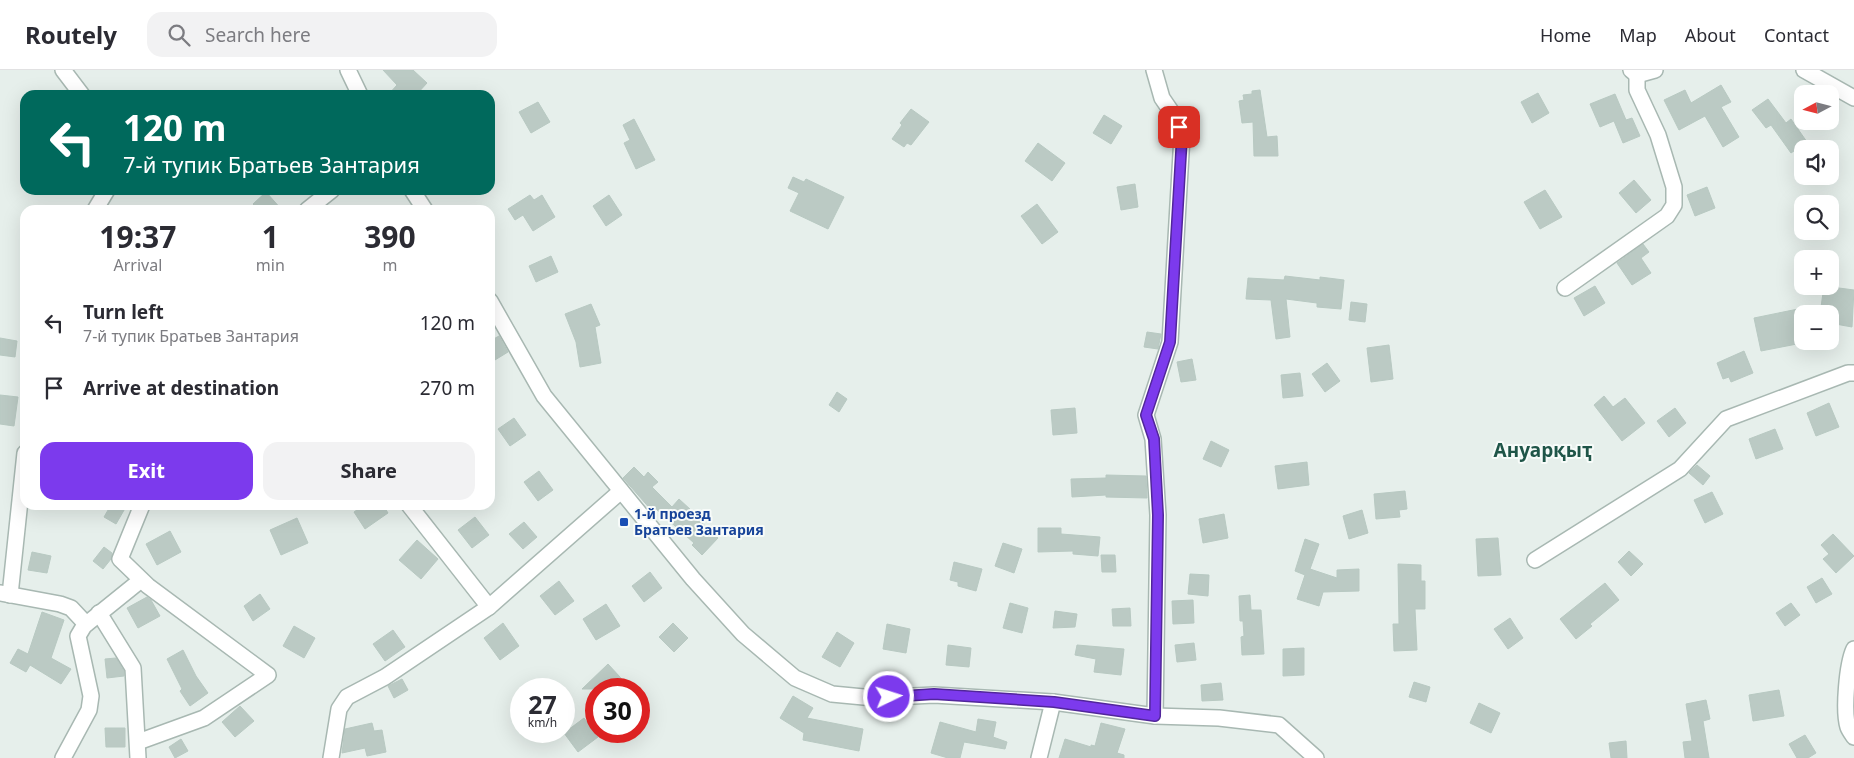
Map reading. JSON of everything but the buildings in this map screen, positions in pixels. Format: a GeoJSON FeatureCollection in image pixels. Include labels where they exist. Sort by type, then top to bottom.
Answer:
{"type":"FeatureCollection","features":[{"type":"Feature","properties":{"kind":"street"},"geometry":{"type":"LineString","coordinates":[[63,70],[78,90]]}},
{"type":"Feature","properties":{"kind":"street"},"geometry":{"type":"LineString","coordinates":[[348,70],[358,90]]}},
{"type":"Feature","properties":{"kind":"street"},"geometry":{"type":"LineString","coordinates":[[1154,70],[1162,98],[1175,117],[1182,136],[1170,342],[1146,415],[1154,439],[1158,515],[1155,716]]}},
{"type":"Feature","properties":{"kind":"street"},"geometry":{"type":"LineString","coordinates":[[1565,288],[1667,216],[1674,204],[1674,187],[1658,135],[1638,90],[1634,72],[1653,72],[1655,70]]}},
{"type":"Feature","properties":{"kind":"street"},"geometry":{"type":"LineString","coordinates":[[1804,70],[1854,98]]}},
{"type":"Feature","properties":{"kind":"street"},"geometry":{"type":"LineString","coordinates":[[313,205],[326,195]]}},
{"type":"Feature","properties":{"kind":"street"},"geometry":{"type":"LineString","coordinates":[[495,310],[544,396],[621,491],[693,579],[737,627],[795,678],[832,694],[865,698],[934,694],[1054,702],[1155,716],[1219,718],[1278,725],[1316,758]]}},
{"type":"Feature","properties":{"kind":"street"},"geometry":{"type":"LineString","coordinates":[[1535,560],[1680,469],[1706,443],[1726,419],[1848,372],[1854,372]]}},
{"type":"Feature","properties":{"kind":"street"},"geometry":{"type":"LineString","coordinates":[[20,488],[5,594],[60,604],[71,608],[86,624]]}},
{"type":"Feature","properties":{"kind":"street"},"geometry":{"type":"LineString","coordinates":[[331,758],[339,709],[346,697],[385,677],[489,607],[621,491]]}},
{"type":"Feature","properties":{"kind":"street"},"geometry":{"type":"LineString","coordinates":[[138,742],[204,718],[268,675],[141,580],[120,558],[140,510]]}},
{"type":"Feature","properties":{"kind":"street"},"geometry":{"type":"LineString","coordinates":[[414,510],[489,607]]}},
{"type":"Feature","properties":{"kind":"street"},"geometry":{"type":"LineString","coordinates":[[63,758],[89,710],[91,696],[78,636],[86,624],[141,580]]}},
{"type":"Feature","properties":{"kind":"street"},"geometry":{"type":"LineString","coordinates":[[99,614],[133,668],[138,758]]}},
{"type":"Feature","properties":{"kind":"street"},"geometry":{"type":"LineString","coordinates":[[1854,649],[1851,655],[1848,727],[1854,737]]}},
{"type":"Feature","properties":{"kind":"street"},"geometry":{"type":"LineString","coordinates":[[1039,758],[1054,702]]}},
{"type":"Feature","properties":{"kind":"place","name":"1-й проезд Братьев Зантария"},"geometry":{"type":"Point","coordinates":[624,522]}},
{"type":"Feature","properties":{"kind":"district","name":"Ануарқыҭ"},"geometry":{"type":"Point","coordinates":[1543,450]}},
{"type":"Feature","properties":{"kind":"route"},"geometry":{"type":"LineString","coordinates":[[889,697],[934,694],[1054,702],[1155,716],[1158,515],[1154,439],[1146,415],[1170,342],[1182,136],[1179,127]]}}]}
